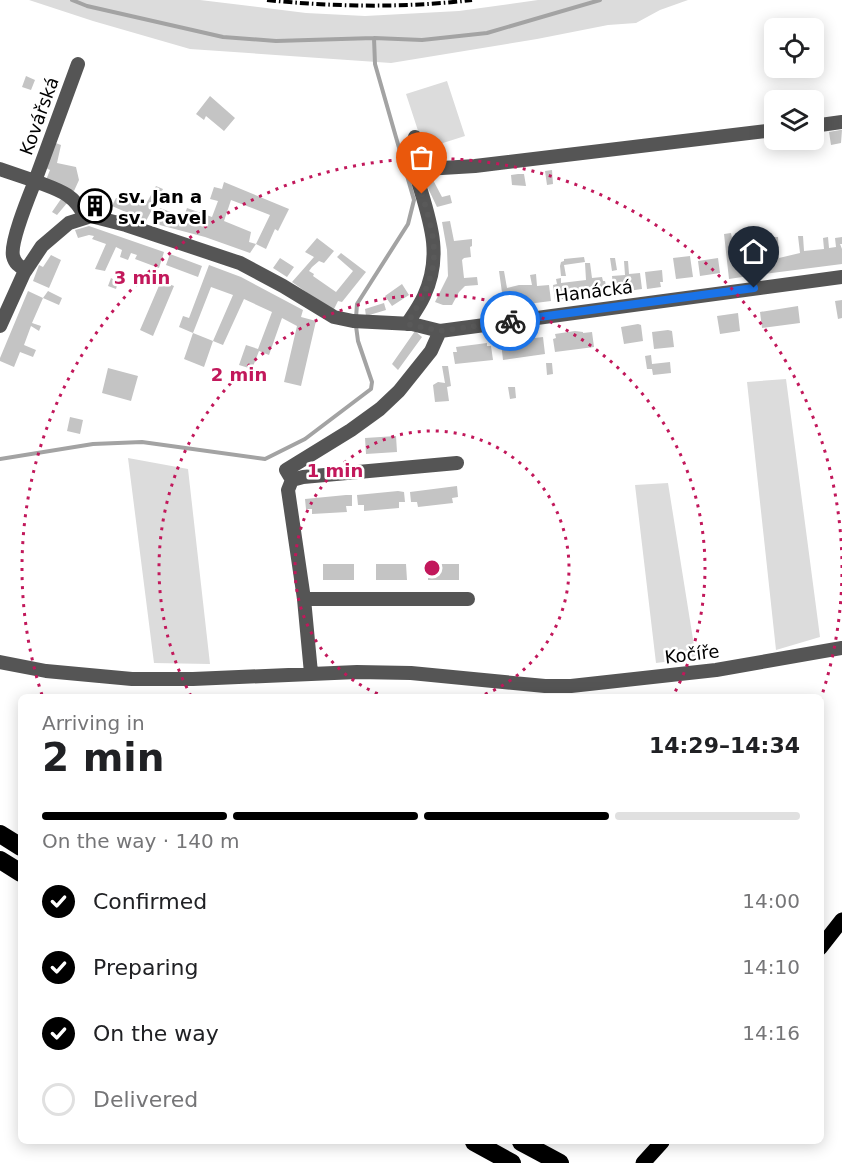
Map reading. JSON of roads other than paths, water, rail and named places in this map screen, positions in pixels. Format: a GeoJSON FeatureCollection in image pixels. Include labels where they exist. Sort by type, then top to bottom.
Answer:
{"type":"FeatureCollection","features":[{"type":"Feature","properties":{"kind":"highway"},"geometry":{"type":"LineString","coordinates":[[0,834],[18,845]]}},
{"type":"Feature","properties":{"kind":"highway"},"geometry":{"type":"LineString","coordinates":[[0,860],[18,871]]}},
{"type":"Feature","properties":{"kind":"highway"},"geometry":{"type":"LineString","coordinates":[[478,1144],[512,1163]]}},
{"type":"Feature","properties":{"kind":"highway"},"geometry":{"type":"LineString","coordinates":[[525,1144],[560,1163]]}},
{"type":"Feature","properties":{"kind":"main road"},"geometry":{"type":"LineString","coordinates":[[824,943],[842,920]]}},
{"type":"Feature","properties":{"kind":"main road"},"geometry":{"type":"LineString","coordinates":[[643,1163],[660,1144]]}},
{"type":"Feature","properties":{"kind":"street","name":"Kovářská"},"geometry":{"type":"LineString","coordinates":[[35,181],[78,64]]}},
{"type":"Feature","properties":{"kind":"street"},"geometry":{"type":"LineString","coordinates":[[824,124],[842,122]]}},
{"type":"Feature","properties":{"kind":"street"},"geometry":{"type":"LineString","coordinates":[[425,169],[475,166],[764,131]]}},
{"type":"Feature","properties":{"kind":"street"},"geometry":{"type":"LineString","coordinates":[[407,324],[424,296],[433,271],[435,254],[418,181],[425,169],[415,137]]}},
{"type":"Feature","properties":{"kind":"street","name":"Kovářská"},"geometry":{"type":"LineString","coordinates":[[0,169],[71,196],[85,217]]}},
{"type":"Feature","properties":{"kind":"street"},"geometry":{"type":"LineString","coordinates":[[26,270],[17,265],[12,253],[23,212],[35,181]]}},
{"type":"Feature","properties":{"kind":"street"},"geometry":{"type":"LineString","coordinates":[[0,326],[36,252],[69,223],[85,217]]}},
{"type":"Feature","properties":{"kind":"street","name":"Hanácká"},"geometry":{"type":"LineString","coordinates":[[85,217],[126,225],[240,263],[283,286],[328,315],[356,321],[407,324],[440,331],[842,277]]}},
{"type":"Feature","properties":{"kind":"street"},"geometry":{"type":"LineString","coordinates":[[292,480],[286,470],[367,419],[399,391],[431,351],[440,331]]}},
{"type":"Feature","properties":{"kind":"street"},"geometry":{"type":"LineString","coordinates":[[292,480],[303,477],[457,463]]}},
{"type":"Feature","properties":{"kind":"street"},"geometry":{"type":"LineString","coordinates":[[292,480],[288,490],[304,598],[311,673]]}},
{"type":"Feature","properties":{"kind":"street"},"geometry":{"type":"LineString","coordinates":[[304,598],[468,599]]}},
{"type":"Feature","properties":{"kind":"street","name":"Kočíře"},"geometry":{"type":"LineString","coordinates":[[0,662],[46,671],[132,679],[172,680],[357,672],[411,673],[545,686],[572,686],[716,670],[842,648]]}},
{"type":"Feature","properties":{"kind":"waterway"},"geometry":{"type":"LineString","coordinates":[[72,0],[87,6],[223,37],[276,41],[374,38]]}},
{"type":"Feature","properties":{"kind":"waterway"},"geometry":{"type":"LineString","coordinates":[[356,318],[357,304],[408,224],[414,200],[375,64],[374,38],[422,40],[487,33],[600,0]]}},
{"type":"Feature","properties":{"kind":"waterway"},"geometry":{"type":"LineString","coordinates":[[0,459],[93,444],[142,442],[265,459],[305,439],[371,389],[372,382],[358,341],[356,326]]}},
{"type":"Feature","properties":{"kind":"railway"},"geometry":{"type":"LineString","coordinates":[[267,0],[370,6],[472,0]]}},
{"type":"Feature","properties":{"kind":"place","name":"sv. Jan a sv. Pavel"},"geometry":{"type":"Point","coordinates":[95,206]}}]}
